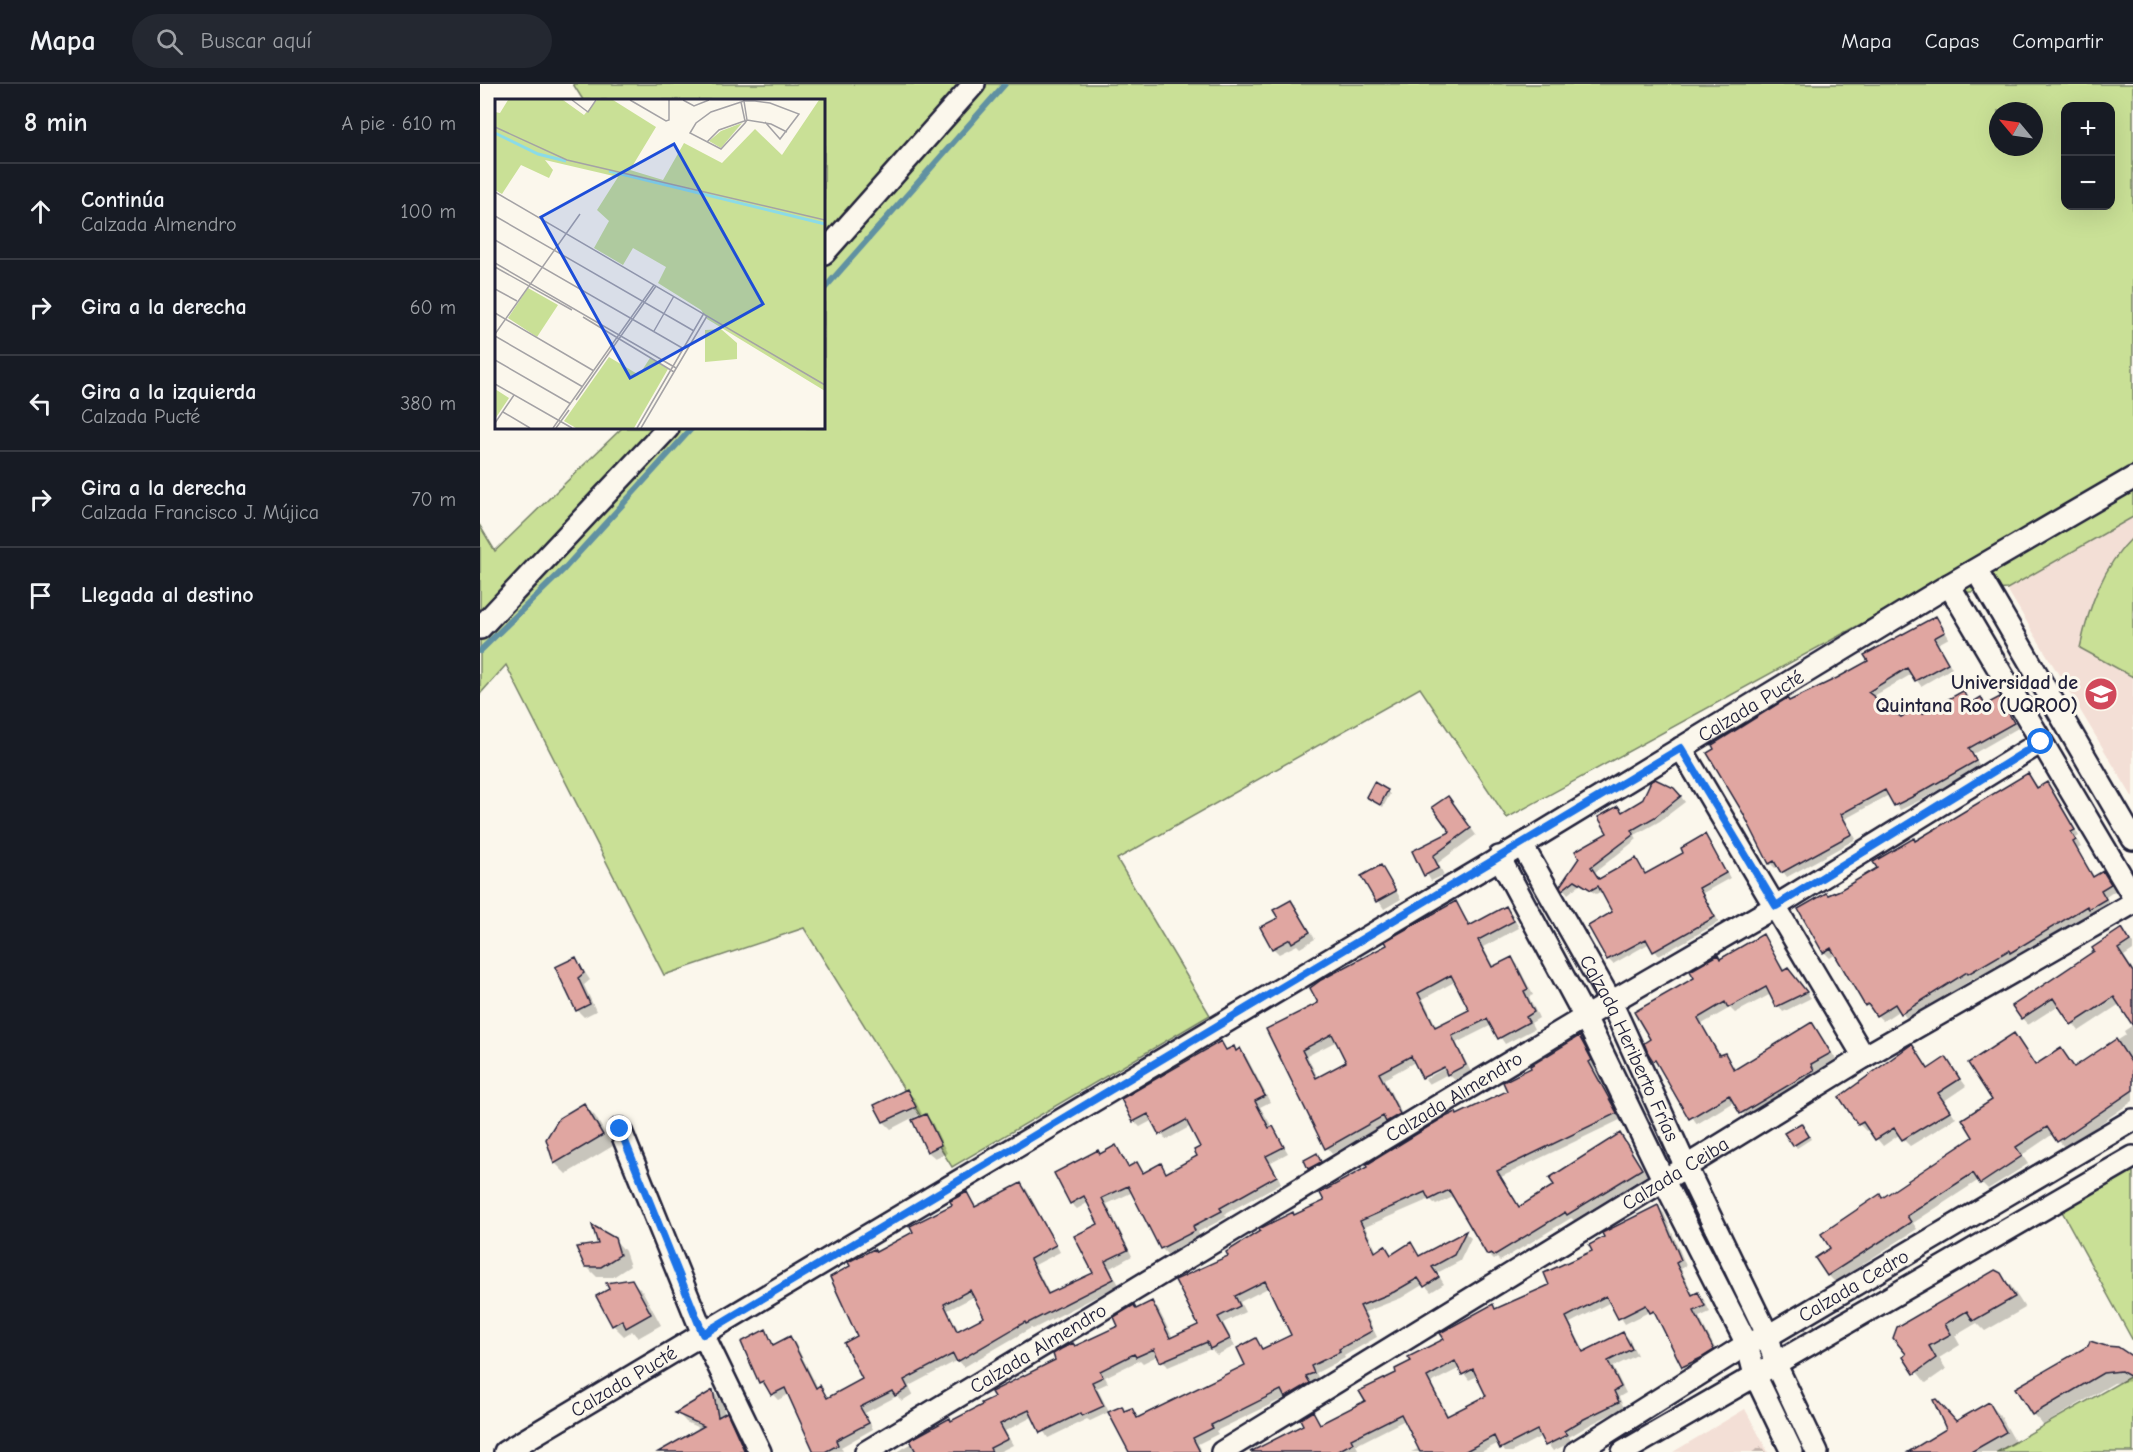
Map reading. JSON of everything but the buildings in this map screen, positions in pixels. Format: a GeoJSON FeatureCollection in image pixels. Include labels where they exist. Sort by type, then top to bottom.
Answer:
{"type":"FeatureCollection","features":[{"type":"Feature","properties":{"kind":"street"},"geometry":{"type":"LineString","coordinates":[[825,252],[974,84]]}},
{"type":"Feature","properties":{"kind":"street"},"geometry":{"type":"LineString","coordinates":[[480,628],[667,429]]}},
{"type":"Feature","properties":{"kind":"street","name":"Calzada Pucté"},"geometry":{"type":"LineString","coordinates":[[505,1452],[1522,845],[1948,585],[2133,478]]}},
{"type":"Feature","properties":{"kind":"street"},"geometry":{"type":"LineString","coordinates":[[1976,570],[2133,839]]}},
{"type":"Feature","properties":{"kind":"street"},"geometry":{"type":"LineString","coordinates":[[1948,585],[2133,896]]}},
{"type":"Feature","properties":{"kind":"street","name":"Calzada Almendro"},"geometry":{"type":"LineString","coordinates":[[866,1452],[1585,1017],[1776,906],[2041,742]]}},
{"type":"Feature","properties":{"kind":"street"},"geometry":{"type":"LineString","coordinates":[[1681,748],[1864,1058]]}},
{"type":"Feature","properties":{"kind":"street","name":"Calzada Heriberto Frías"},"geometry":{"type":"LineString","coordinates":[[1522,845],[1611,1002],[1686,1167],[1768,1336],[1775,1363],[1817,1452]]}},
{"type":"Feature","properties":{"kind":"street","name":"Calzada Heriberto Frías"},"geometry":{"type":"LineString","coordinates":[[1499,857],[1585,1017],[1664,1182],[1747,1344],[1755,1375],[1792,1452]]}},
{"type":"Feature","properties":{"kind":"street","name":"Calzada Ceiba"},"geometry":{"type":"LineString","coordinates":[[1222,1452],[1864,1058],[2133,903]]}},
{"type":"Feature","properties":{"kind":"street","name":"Calzada Cedro"},"geometry":{"type":"LineString","coordinates":[[1576,1452],[1747,1344],[1768,1336],[2133,1120]]}},
{"type":"Feature","properties":{"kind":"street"},"geometry":{"type":"LineString","coordinates":[[620,1129],[703,1334],[760,1452]]}},
{"type":"Feature","properties":{"kind":"street","name":"Calzada Cedro"},"geometry":{"type":"LineString","coordinates":[[1623,1452],[2133,1157]]}},
{"type":"Feature","properties":{"kind":"shaded area","name":"Universidad de Quintana Roo (UQROO)"},"geometry":{"type":"Polygon","coordinates":[[[2133,517],[2133,798],[2007,589],[2133,517]]]}},
{"type":"Feature","properties":{"kind":"shaded area"},"geometry":{"type":"Polygon","coordinates":[[[1745,1409],[1768,1452],[1673,1452],[1745,1409]]]}},
{"type":"Feature","properties":{"kind":"green space"},"geometry":{"type":"Polygon","coordinates":[[[573,84],[2133,84],[2133,517],[2007,589],[1910,597],[1507,818],[1420,688],[1117,859],[1210,1015],[952,1167],[804,928],[664,975],[506,665],[480,694],[480,526],[495,551],[621,429],[825,429],[825,99],[582,99],[573,84]]]}},
{"type":"Feature","properties":{"kind":"green space"},"geometry":{"type":"Polygon","coordinates":[[[2133,537],[2133,677],[2080,648],[2098,588],[2113,561],[2133,537]]]}},
{"type":"Feature","properties":{"kind":"green space"},"geometry":{"type":"Polygon","coordinates":[[[2133,1163],[2133,1341],[2059,1206],[2133,1163]]]}},
{"type":"Feature","properties":{"kind":"green space"},"geometry":{"type":"Polygon","coordinates":[[[2133,1375],[2133,1452],[1997,1452],[2133,1375]]]}},
{"type":"Feature","properties":{"kind":"waterway"},"geometry":{"type":"LineString","coordinates":[[825,288],[1005,84]]}},
{"type":"Feature","properties":{"kind":"waterway"},"geometry":{"type":"LineString","coordinates":[[480,651],[564,569],[691,429]]}},
{"type":"Feature","properties":{"kind":"place","name":"Universidad de Quintana Roo (UQROO)"},"geometry":{"type":"Point","coordinates":[2101,694]}},
{"type":"Feature","properties":{"kind":"route"},"geometry":{"type":"LineString","coordinates":[[620,1129],[703,1334],[1681,748],[1776,906],[2041,742]]}}]}
